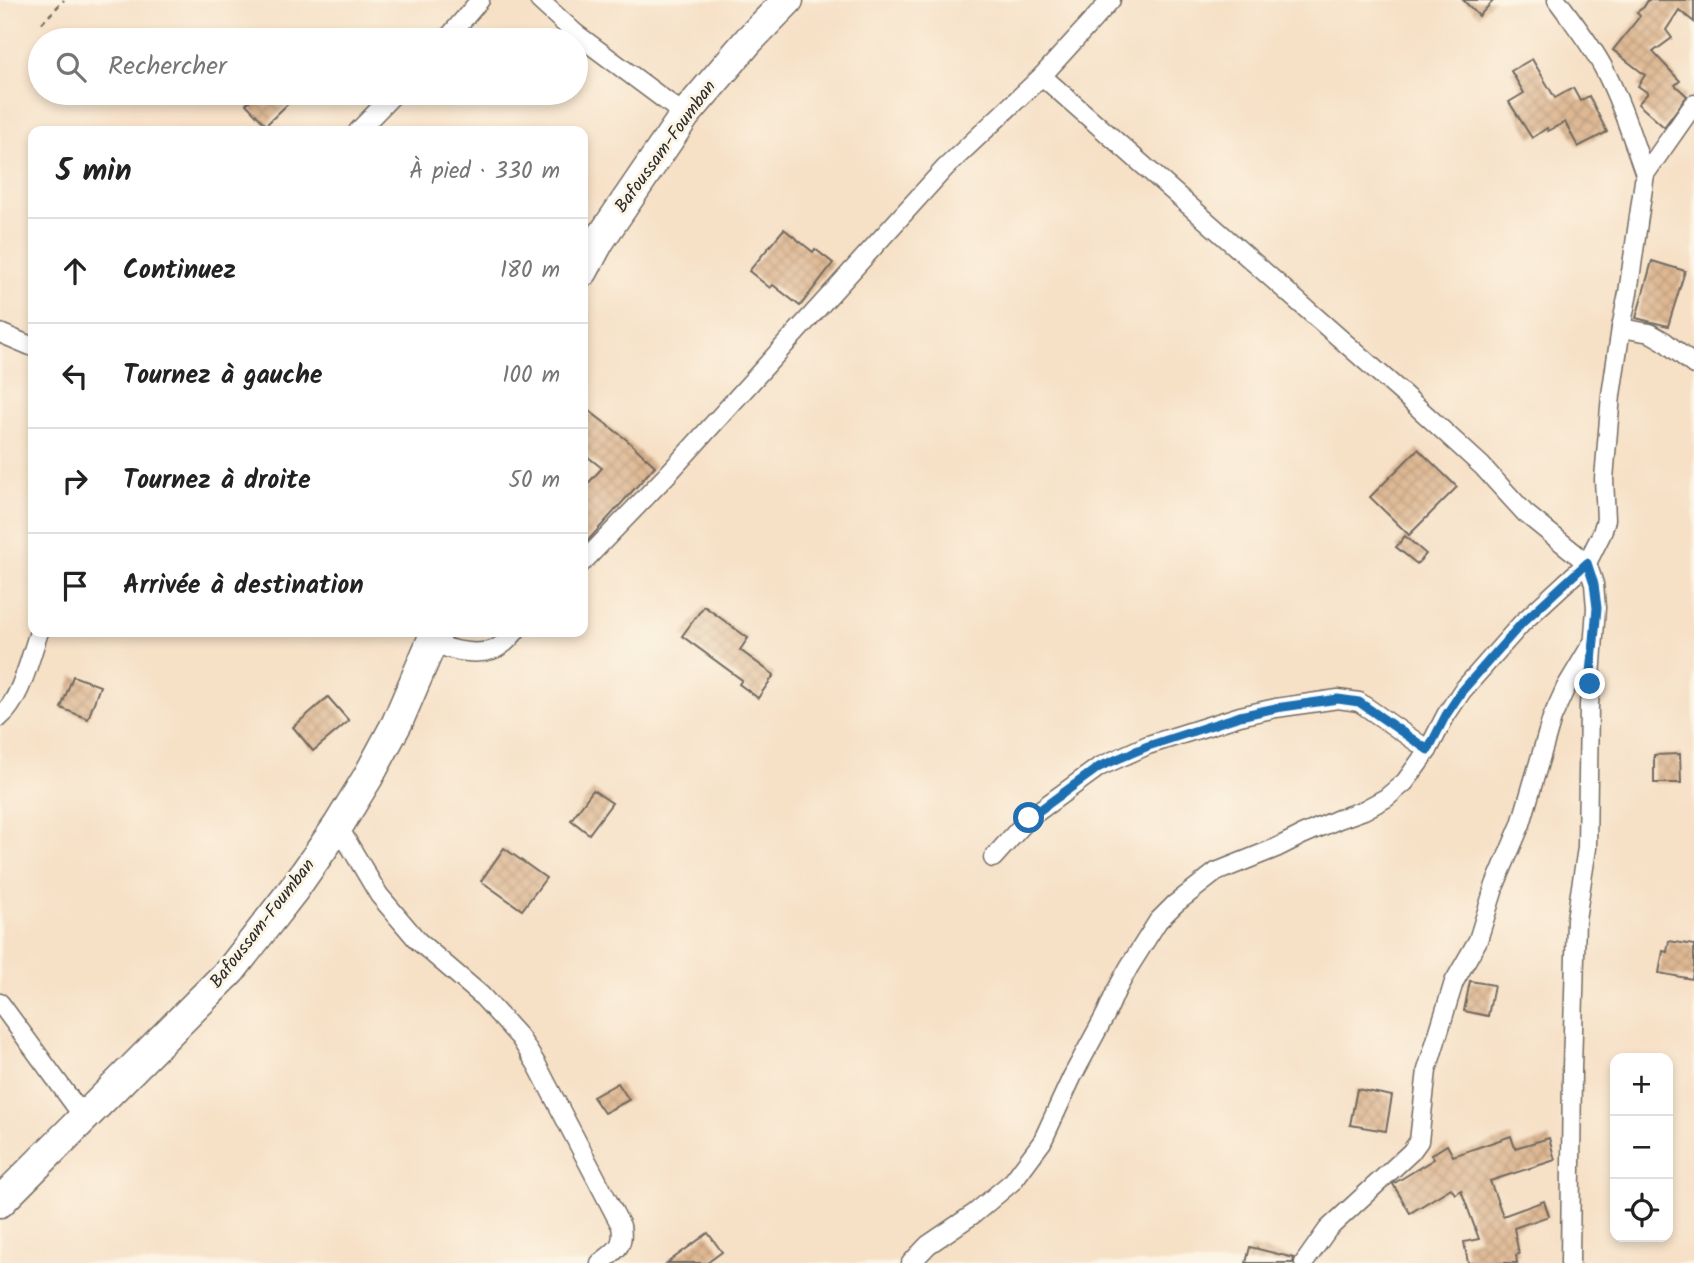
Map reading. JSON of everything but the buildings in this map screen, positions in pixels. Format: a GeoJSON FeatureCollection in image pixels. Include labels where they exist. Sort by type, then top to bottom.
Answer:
{"type":"FeatureCollection","features":[{"type":"Feature","properties":{"kind":"highway","name":"Bafoussam-Foumban"},"geometry":{"type":"LineString","coordinates":[[588,262],[599,241],[684,116],[749,40],[788,0]]}},
{"type":"Feature","properties":{"kind":"highway","name":"Bafoussam-Foumban"},"geometry":{"type":"LineString","coordinates":[[0,1202],[231,970],[294,889],[368,777],[397,723],[434,637]]}},
{"type":"Feature","properties":{"kind":"street"},"geometry":{"type":"LineString","coordinates":[[456,28],[480,0]]}},
{"type":"Feature","properties":{"kind":"street"},"geometry":{"type":"LineString","coordinates":[[539,0],[570,28]]}},
{"type":"Feature","properties":{"kind":"street"},"geometry":{"type":"LineString","coordinates":[[588,557],[667,475],[945,169],[1042,76],[1111,0]]}},
{"type":"Feature","properties":{"kind":"street"},"geometry":{"type":"LineString","coordinates":[[1557,0],[1603,67],[1620,104],[1645,174]]}},
{"type":"Feature","properties":{"kind":"street"},"geometry":{"type":"LineString","coordinates":[[588,43],[684,116]]}},
{"type":"Feature","properties":{"kind":"street"},"geometry":{"type":"LineString","coordinates":[[1042,76],[1402,393],[1482,466],[1525,513],[1587,563],[1594,584],[1597,608],[1589,705],[1587,848],[1576,919],[1570,1263]]}},
{"type":"Feature","properties":{"kind":"street"},"geometry":{"type":"LineString","coordinates":[[911,1263],[928,1245],[975,1213],[1013,1181],[1042,1143],[1116,991],[1158,921],[1216,872],[1364,810],[1386,798],[1405,782],[1428,750],[1462,691],[1522,623],[1587,563],[1606,519],[1606,450],[1621,328],[1645,174],[1694,104]]}},
{"type":"Feature","properties":{"kind":"street"},"geometry":{"type":"LineString","coordinates":[[363,126],[383,105]]}},
{"type":"Feature","properties":{"kind":"street"},"geometry":{"type":"LineString","coordinates":[[1621,328],[1650,333],[1694,365]]}},
{"type":"Feature","properties":{"kind":"street"},"geometry":{"type":"LineString","coordinates":[[0,333],[28,345]]}},
{"type":"Feature","properties":{"kind":"street"},"geometry":{"type":"LineString","coordinates":[[0,716],[16,698],[37,637]]}},
{"type":"Feature","properties":{"kind":"street"},"geometry":{"type":"LineString","coordinates":[[434,637],[448,649],[478,653],[501,646],[510,637]]}},
{"type":"Feature","properties":{"kind":"street"},"geometry":{"type":"LineString","coordinates":[[1304,1263],[1328,1229],[1411,1152],[1419,1141],[1427,1070],[1454,982],[1478,940],[1495,885],[1521,824],[1552,718],[1566,687],[1593,642]]}},
{"type":"Feature","properties":{"kind":"street"},"geometry":{"type":"LineString","coordinates":[[993,858],[1029,818],[1099,767],[1148,746],[1240,716],[1338,699],[1359,702],[1428,750]]}},
{"type":"Feature","properties":{"kind":"street"},"geometry":{"type":"LineString","coordinates":[[338,826],[379,895],[418,941],[481,995],[520,1038],[537,1065],[621,1226],[623,1236],[619,1247],[600,1263]]}},
{"type":"Feature","properties":{"kind":"street"},"geometry":{"type":"LineString","coordinates":[[0,1003],[85,1119]]}},
{"type":"Feature","properties":{"kind":"path"},"geometry":{"type":"LineString","coordinates":[[42,23],[64,0]]}},
{"type":"Feature","properties":{"kind":"route"},"geometry":{"type":"LineString","coordinates":[[1029,818],[1099,767],[1148,746],[1240,716],[1276,708],[1338,699],[1359,702],[1428,750],[1462,691],[1494,653],[1587,563],[1594,584],[1597,608],[1590,684]]}}]}
